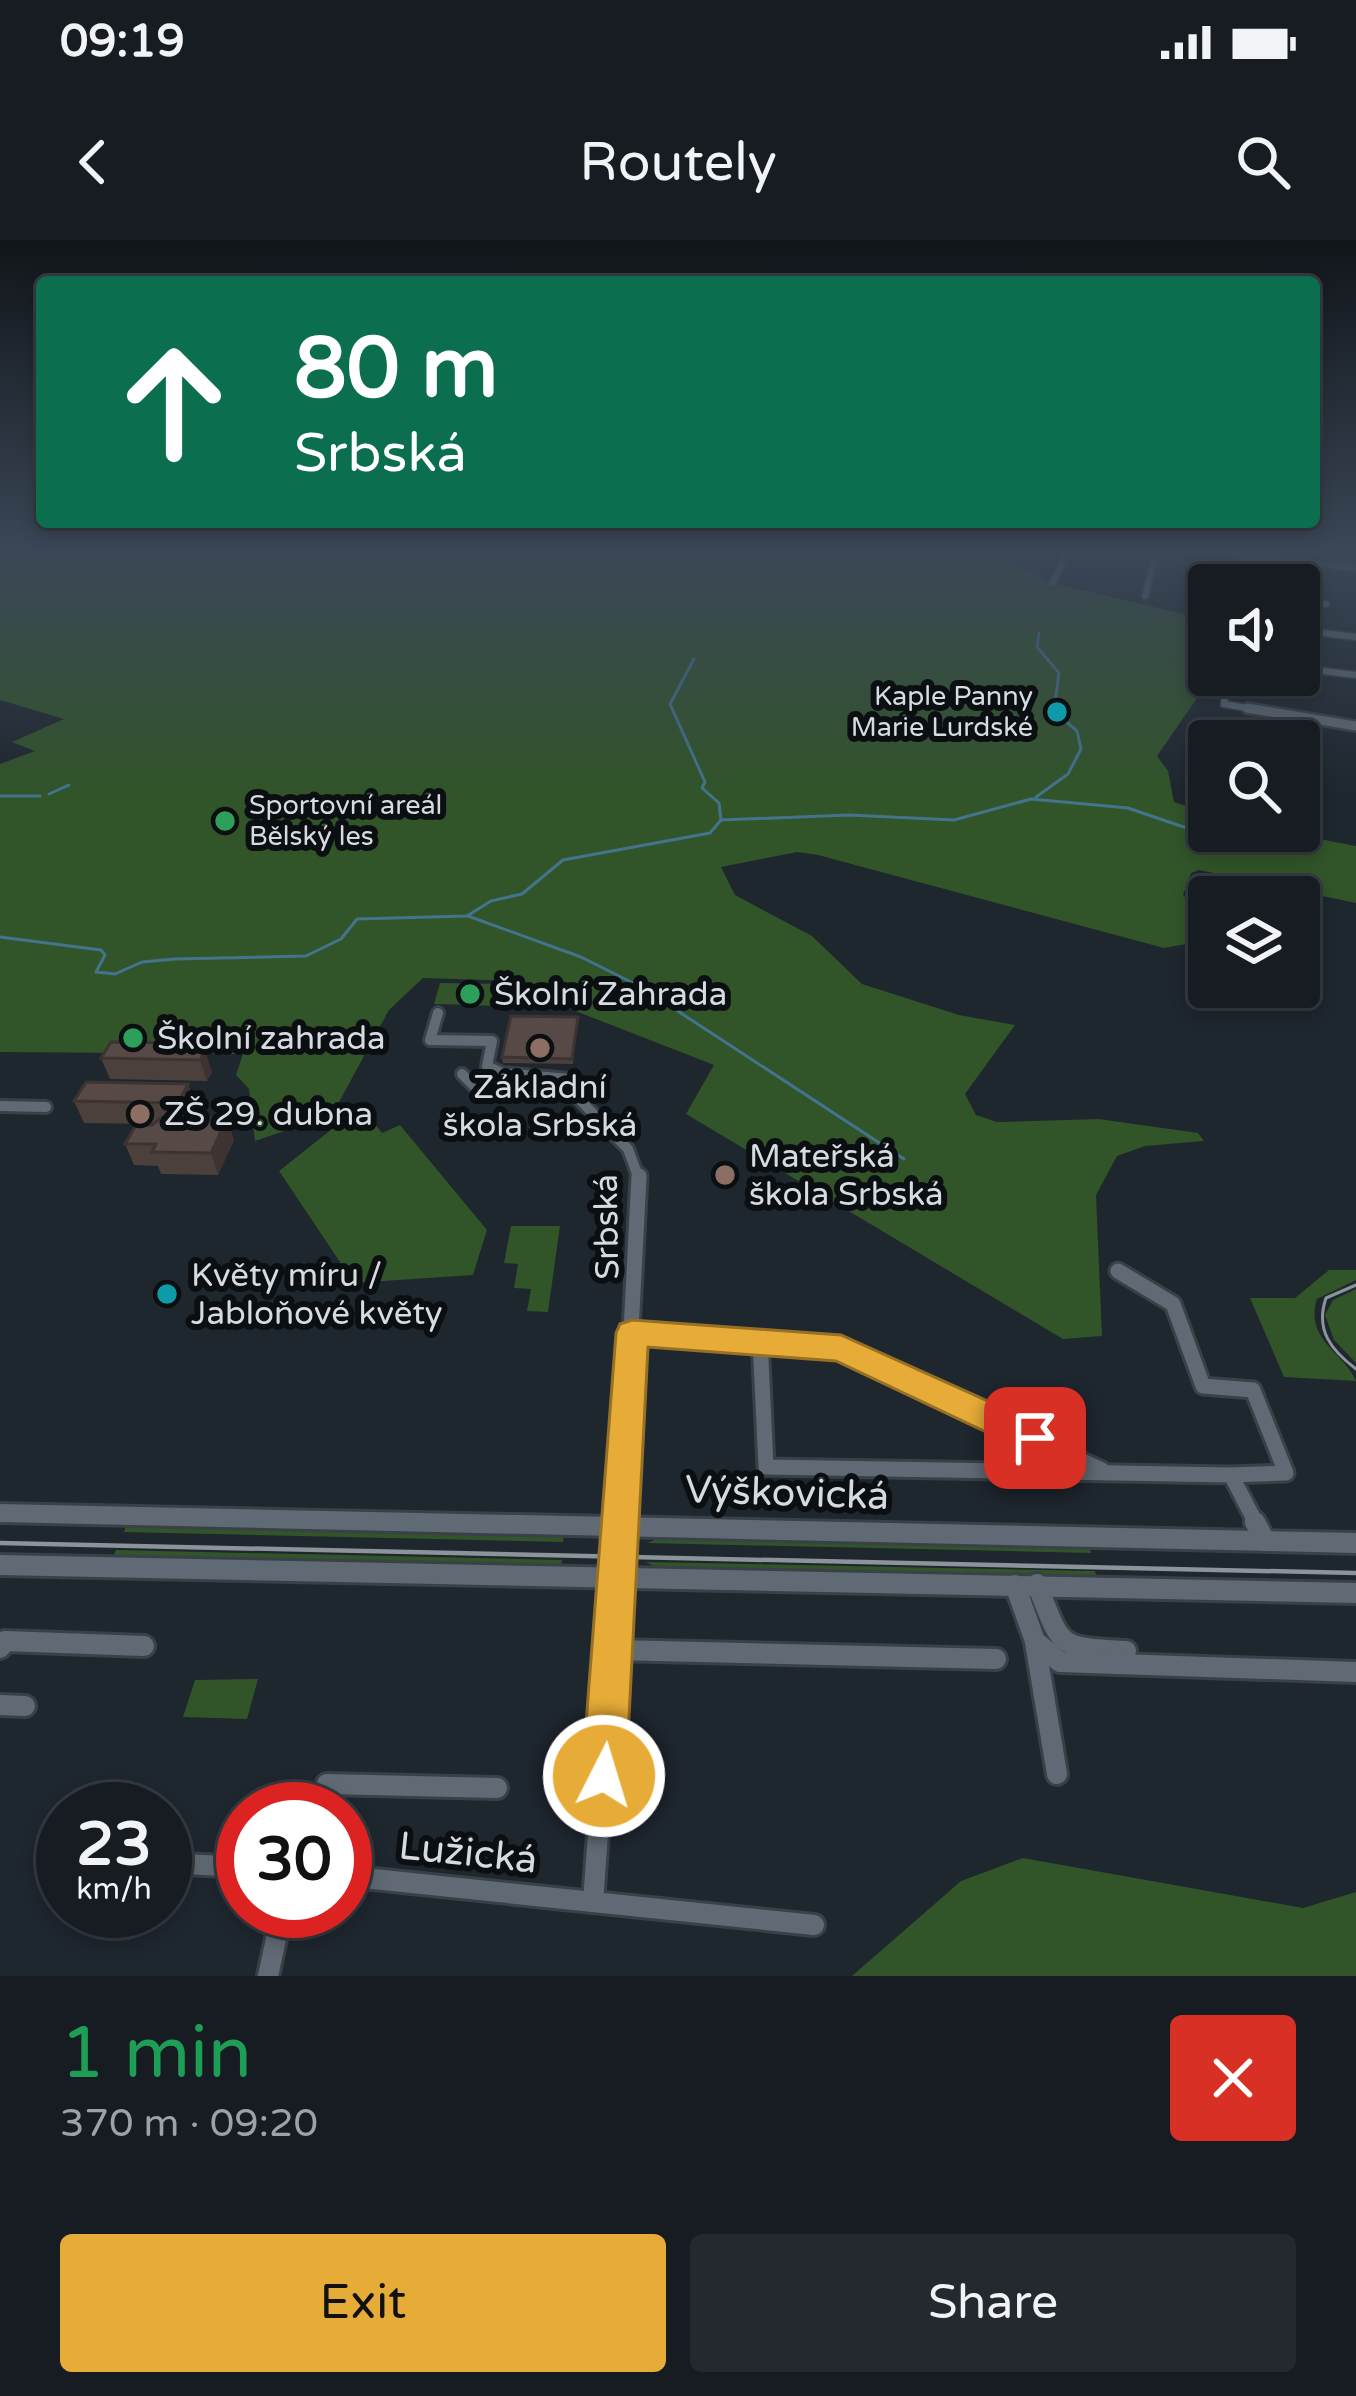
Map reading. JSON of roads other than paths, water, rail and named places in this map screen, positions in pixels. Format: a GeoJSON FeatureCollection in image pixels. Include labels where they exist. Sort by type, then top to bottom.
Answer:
{"type":"FeatureCollection","features":[{"type":"Feature","properties":{"kind":"street"},"geometry":{"type":"LineString","coordinates":[[1320,671],[1356,675]]}},
{"type":"Feature","properties":{"kind":"street"},"geometry":{"type":"LineString","coordinates":[[1225,696],[1224,704],[1356,726]]}},
{"type":"Feature","properties":{"kind":"street"},"geometry":{"type":"LineString","coordinates":[[438,1013],[430,1040],[492,1041],[488,1066],[502,1073],[569,1079],[575,1094],[476,1088],[463,1074]]}},
{"type":"Feature","properties":{"kind":"street","name":"Srbská"},"geometry":{"type":"LineString","coordinates":[[575,1094],[628,1149],[639,1175],[619,1579]]}},
{"type":"Feature","properties":{"kind":"street"},"geometry":{"type":"LineString","coordinates":[[0,1106],[46,1107]]}},
{"type":"Feature","properties":{"kind":"street"},"geometry":{"type":"LineString","coordinates":[[760,1338],[766,1467],[1286,1473],[1253,1390],[1203,1386],[1173,1304],[1118,1271]]}},
{"type":"Feature","properties":{"kind":"street"},"geometry":{"type":"LineString","coordinates":[[632,1333],[760,1338],[841,1348],[1108,1472]]}},
{"type":"Feature","properties":{"kind":"street"},"geometry":{"type":"LineString","coordinates":[[1232,1475],[1265,1542]]}},
{"type":"Feature","properties":{"kind":"street","name":"Výškovická"},"geometry":{"type":"LineString","coordinates":[[0,1513],[1356,1544]]}},
{"type":"Feature","properties":{"kind":"street"},"geometry":{"type":"LineString","coordinates":[[0,1565],[1356,1593]]}},
{"type":"Feature","properties":{"kind":"street"},"geometry":{"type":"LineString","coordinates":[[593,1902],[619,1579]]}},
{"type":"Feature","properties":{"kind":"street"},"geometry":{"type":"LineString","coordinates":[[1026,1584],[1057,1774]]}},
{"type":"Feature","properties":{"kind":"street"},"geometry":{"type":"LineString","coordinates":[[1026,1584],[1058,1638],[1076,1648],[1126,1651]]}},
{"type":"Feature","properties":{"kind":"street"},"geometry":{"type":"LineString","coordinates":[[0,1648],[5,1641],[144,1646]]}},
{"type":"Feature","properties":{"kind":"street"},"geometry":{"type":"LineString","coordinates":[[1035,1641],[1060,1662],[1356,1672]]}},
{"type":"Feature","properties":{"kind":"street"},"geometry":{"type":"LineString","coordinates":[[614,1651],[996,1659]]}},
{"type":"Feature","properties":{"kind":"street"},"geometry":{"type":"LineString","coordinates":[[0,1705],[25,1706]]}},
{"type":"Feature","properties":{"kind":"street","name":"Lužická"},"geometry":{"type":"LineString","coordinates":[[372,1785],[497,1788]]}},
{"type":"Feature","properties":{"kind":"street","name":"Lužická"},"geometry":{"type":"LineString","coordinates":[[372,1879],[814,1925]]}},
{"type":"Feature","properties":{"kind":"street"},"geometry":{"type":"LineString","coordinates":[[268,1976],[276,1938]]}},
{"type":"Feature","properties":{"kind":"waterway"},"geometry":{"type":"LineString","coordinates":[[1036,797],[1068,774],[1081,749],[1077,731],[1054,711],[1059,673],[1037,647],[1039,635]]}},
{"type":"Feature","properties":{"kind":"waterway"},"geometry":{"type":"LineString","coordinates":[[694,659],[670,704],[705,782],[702,788],[719,803],[721,820]]}},
{"type":"Feature","properties":{"kind":"waterway"},"geometry":{"type":"LineString","coordinates":[[49,794],[69,785]]}},
{"type":"Feature","properties":{"kind":"waterway"},"geometry":{"type":"LineString","coordinates":[[0,796],[40,796]]}},
{"type":"Feature","properties":{"kind":"waterway"},"geometry":{"type":"LineString","coordinates":[[721,820],[849,815],[954,820],[1031,799],[1128,808],[1188,828]]}},
{"type":"Feature","properties":{"kind":"waterway"},"geometry":{"type":"LineString","coordinates":[[0,937],[101,950],[105,955],[96,972],[115,974],[142,962],[306,956],[341,939],[357,919],[467,916],[491,901],[522,894],[563,860],[710,833],[721,820]]}},
{"type":"Feature","properties":{"kind":"waterway"},"geometry":{"type":"LineString","coordinates":[[468,916],[581,957],[641,987],[904,1159]]}},
{"type":"Feature","properties":{"kind":"tram line"},"geometry":{"type":"LineString","coordinates":[[1356,1285],[1326,1298],[1323,1309],[1324,1330],[1333,1347],[1356,1369]]}},
{"type":"Feature","properties":{"kind":"tram line"},"geometry":{"type":"LineString","coordinates":[[0,1543],[1356,1573]]}},
{"type":"Feature","properties":{"kind":"place","name":"Kaple Panny Marie Lurdské"},"geometry":{"type":"Point","coordinates":[1057,712]}},
{"type":"Feature","properties":{"kind":"place","name":"Sportovní areál Bělský les"},"geometry":{"type":"Point","coordinates":[225,821]}},
{"type":"Feature","properties":{"kind":"place","name":"Školní Zahrada"},"geometry":{"type":"Point","coordinates":[470,994]}},
{"type":"Feature","properties":{"kind":"place","name":"Školní zahrada"},"geometry":{"type":"Point","coordinates":[133,1038]}},
{"type":"Feature","properties":{"kind":"place","name":"Základní škola Srbská"},"geometry":{"type":"Point","coordinates":[540,1048]}},
{"type":"Feature","properties":{"kind":"place","name":"ZŠ 29. dubna"},"geometry":{"type":"Point","coordinates":[140,1114]}},
{"type":"Feature","properties":{"kind":"place","name":"Mateřská škola Srbská"},"geometry":{"type":"Point","coordinates":[725,1175]}},
{"type":"Feature","properties":{"kind":"place","name":"Květy míru / Jabloňové květy"},"geometry":{"type":"Point","coordinates":[167,1294]}}]}
